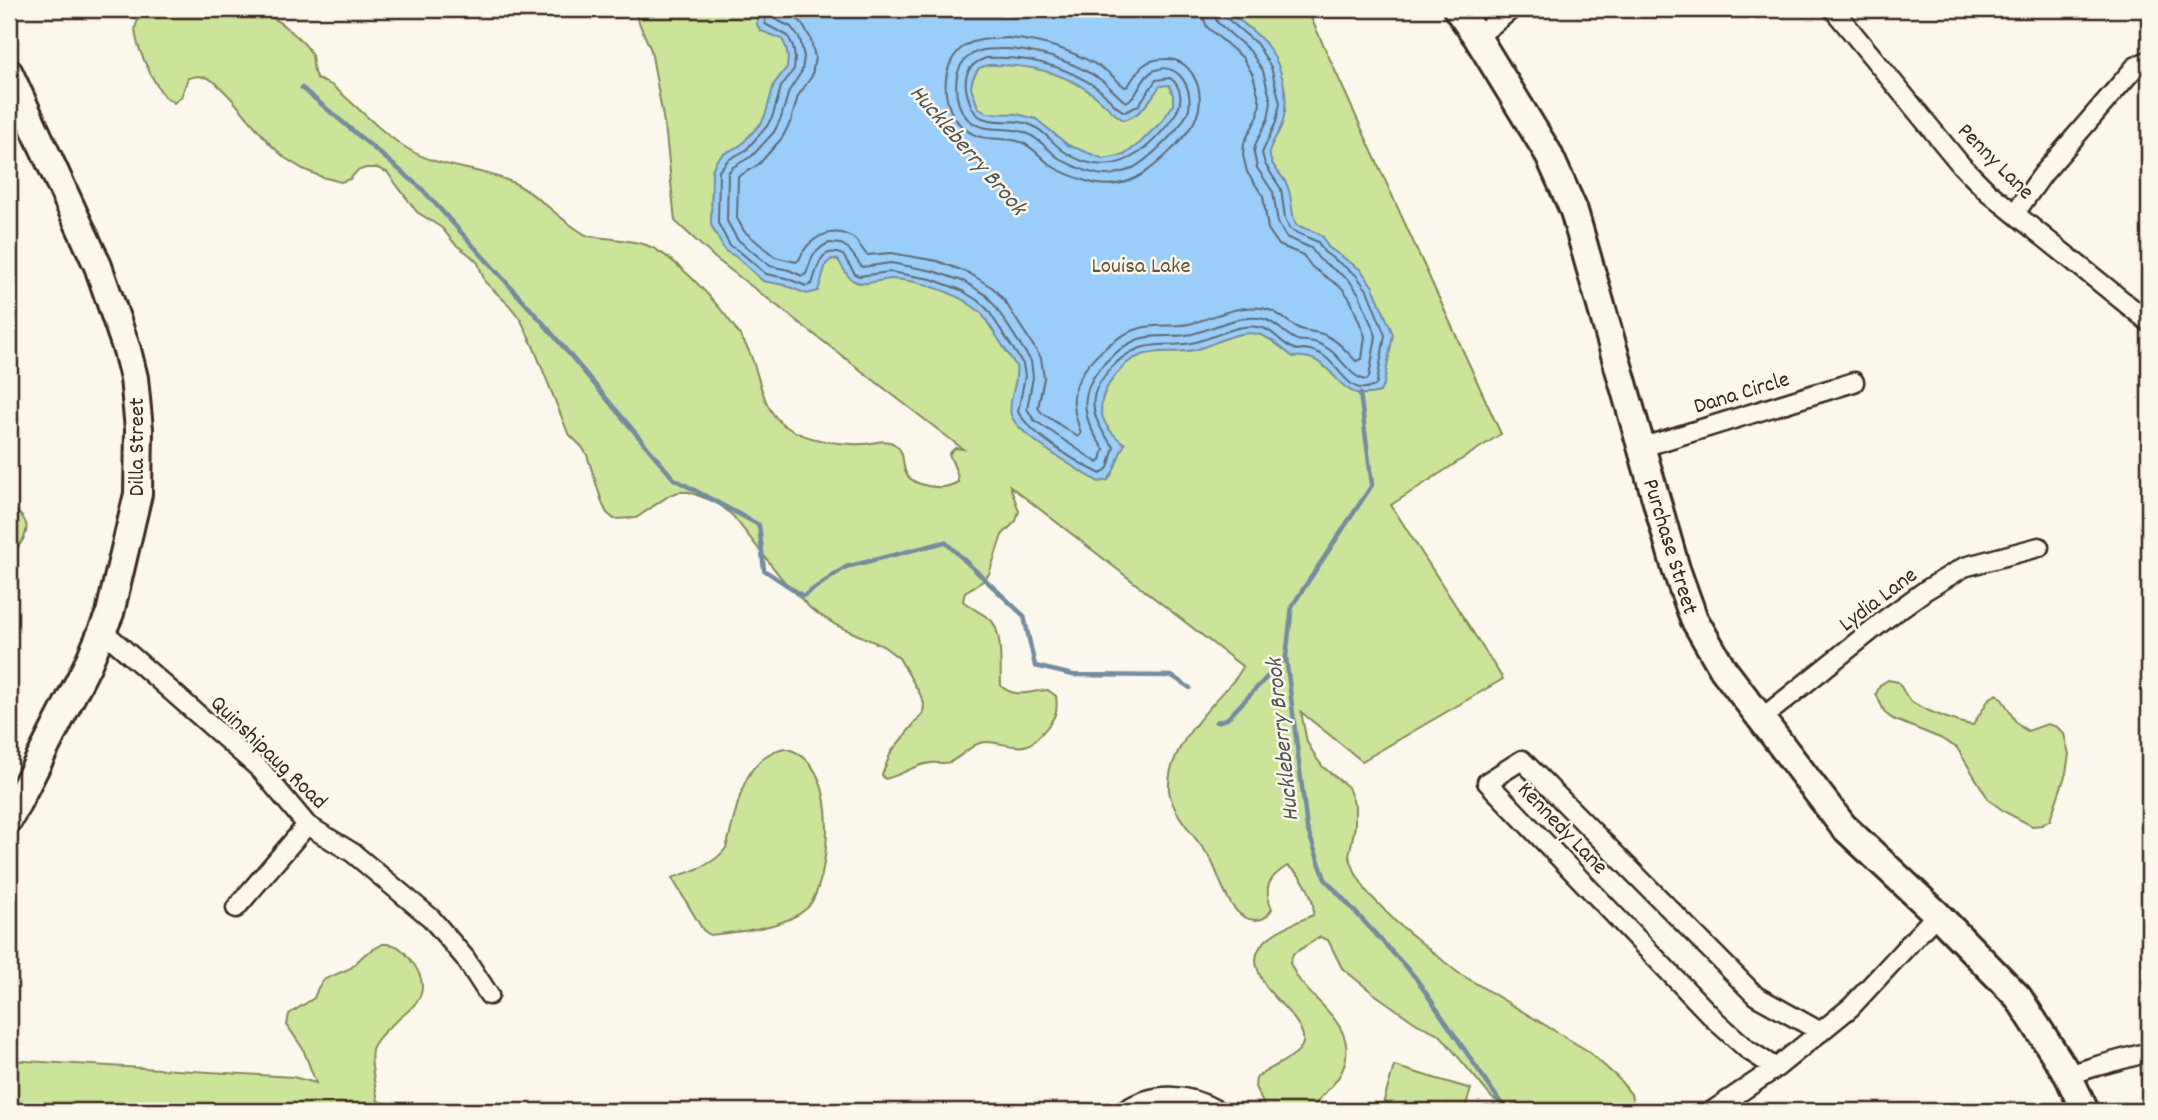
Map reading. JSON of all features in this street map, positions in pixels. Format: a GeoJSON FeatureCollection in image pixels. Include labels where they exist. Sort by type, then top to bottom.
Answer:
{"type":"FeatureCollection","features":[{"type":"Feature","properties":{"kind":"main road","name":"Purchase Street"},"geometry":{"type":"LineString","coordinates":[[1457,9],[1548,153],[1574,211],[1676,569],[1694,619],[1723,669],[1843,825],[1937,914],[2018,997],[2068,1076],[2085,1111]]}},
{"type":"Feature","properties":{"kind":"main road","name":"Dilla Street"},"geometry":{"type":"LineString","coordinates":[[9,73],[98,266],[127,350],[134,378],[139,429],[138,494],[115,595],[87,666],[9,819]]}},
{"type":"Feature","properties":{"kind":"street"},"geometry":{"type":"LineString","coordinates":[[1477,37],[1511,9]]}},
{"type":"Feature","properties":{"kind":"street","name":"Penny Lane"},"geometry":{"type":"LineString","coordinates":[[1833,9],[1961,165],[1988,192],[2149,322]]}},
{"type":"Feature","properties":{"kind":"street"},"geometry":{"type":"LineString","coordinates":[[2015,213],[2050,165],[2135,67],[2149,60]]}},
{"type":"Feature","properties":{"kind":"street","name":"Dana Circle"},"geometry":{"type":"LineString","coordinates":[[1643,447],[1854,382]]}},
{"type":"Feature","properties":{"kind":"street","name":"Lydia Lane"},"geometry":{"type":"LineString","coordinates":[[1762,719],[1887,618],[1936,584],[1964,567],[2039,547]]}},
{"type":"Feature","properties":{"kind":"street","name":"Quinshipaug Road"},"geometry":{"type":"LineString","coordinates":[[103,631],[261,770],[307,825],[353,853],[430,918],[465,958],[489,995]]}},
{"type":"Feature","properties":{"kind":"street","name":"Kennedy Lane"},"geometry":{"type":"LineString","coordinates":[[1776,1068],[1748,1050],[1716,1021],[1487,782],[1522,760],[1756,996],[1821,1032]]}},
{"type":"Feature","properties":{"kind":"street"},"geometry":{"type":"LineString","coordinates":[[236,908],[307,825]]}},
{"type":"Feature","properties":{"kind":"street"},"geometry":{"type":"LineString","coordinates":[[1712,1111],[1776,1068],[1851,1007],[1937,914]]}},
{"type":"Feature","properties":{"kind":"street"},"geometry":{"type":"LineString","coordinates":[[2068,1076],[2149,1052]]}},
{"type":"Feature","properties":{"kind":"street"},"geometry":{"type":"LineString","coordinates":[[1124,1111],[1136,1104],[1163,1096],[1197,1100],[1218,1111]]}},
{"type":"Feature","properties":{"kind":"green space","name":"Louisa Lake"},"geometry":{"type":"Polygon","coordinates":[[[251,8],[261,11],[282,24],[304,44],[312,56],[314,72],[318,79],[332,85],[408,149],[420,156],[514,183],[588,236],[639,243],[659,252],[674,262],[706,293],[734,327],[751,356],[771,411],[785,426],[802,435],[833,442],[890,442],[902,454],[909,478],[928,486],[940,487],[958,482],[949,454],[955,448],[963,449],[715,258],[675,221],[666,134],[651,50],[633,9],[1307,9],[1501,434],[1391,505],[1503,679],[1362,761],[1301,712],[1307,742],[1323,767],[1348,787],[1355,806],[1355,826],[1349,856],[1367,892],[1395,921],[1457,972],[1588,1051],[1618,1078],[1631,1094],[1633,1104],[1628,1111],[1514,1111],[1492,1098],[1441,1036],[1414,1022],[1342,968],[1328,940],[1320,937],[1293,954],[1290,963],[1300,981],[1328,1011],[1343,1033],[1346,1058],[1338,1078],[1312,1111],[1267,1111],[1255,1087],[1256,1078],[1296,1053],[1301,1048],[1303,1036],[1295,1020],[1264,983],[1256,959],[1258,950],[1273,935],[1313,915],[1310,894],[1303,880],[1287,866],[1275,875],[1269,884],[1268,895],[1272,909],[1267,916],[1255,920],[1238,913],[1226,896],[1210,858],[1175,808],[1169,790],[1170,774],[1182,744],[1243,667],[1010,486],[1019,511],[1016,521],[1002,535],[989,574],[965,592],[963,601],[991,620],[995,626],[1001,661],[1001,686],[1018,693],[1048,690],[1056,696],[1055,716],[1036,740],[1025,746],[982,742],[949,762],[925,764],[885,779],[882,775],[891,752],[923,713],[924,704],[920,694],[899,658],[883,646],[836,625],[811,609],[783,580],[733,516],[718,503],[689,492],[679,492],[636,518],[614,519],[607,513],[587,455],[568,433],[521,320],[485,282],[478,263],[455,244],[442,228],[417,212],[387,172],[366,168],[341,182],[303,169],[285,158],[270,144],[231,98],[208,78],[188,78],[181,97],[174,103],[165,97],[145,62],[135,32],[138,20],[151,9],[251,8]]]}},
{"type":"Feature","properties":{"kind":"green space"},"geometry":{"type":"Polygon","coordinates":[[[9,506],[19,513],[27,526],[23,539],[10,560],[13,580],[9,580],[9,506]]]}},
{"type":"Feature","properties":{"kind":"green space"},"geometry":{"type":"Polygon","coordinates":[[[1888,680],[1898,682],[1915,704],[1959,722],[1973,725],[1989,699],[1997,694],[2022,728],[2028,731],[2047,724],[2057,727],[2064,734],[2069,754],[2066,773],[2050,820],[2042,825],[2032,826],[2005,812],[1989,800],[1957,748],[1885,713],[1876,694],[1880,685],[1888,680]]]}},
{"type":"Feature","properties":{"kind":"green space"},"geometry":{"type":"Polygon","coordinates":[[[784,748],[800,755],[812,767],[825,800],[825,858],[816,892],[807,908],[798,915],[774,925],[710,935],[703,930],[672,878],[702,867],[721,854],[726,848],[749,775],[769,754],[784,748]]]}},
{"type":"Feature","properties":{"kind":"green space"},"geometry":{"type":"Polygon","coordinates":[[[383,944],[399,947],[404,952],[420,975],[422,988],[419,998],[411,1008],[373,1047],[371,1058],[374,1081],[378,1101],[412,1111],[9,1111],[9,1060],[293,1077],[316,1083],[303,1049],[287,1025],[289,1014],[314,998],[323,980],[351,968],[365,954],[383,944]]]}},
{"type":"Feature","properties":{"kind":"green space"},"geometry":{"type":"Polygon","coordinates":[[[1394,1066],[1471,1089],[1464,1111],[1381,1111],[1394,1066]]]}},
{"type":"Feature","properties":{"kind":"water","name":"Louisa Lake"},"geometry":{"type":"Polygon","coordinates":[[[759,9],[1225,9],[1266,44],[1280,71],[1285,91],[1285,111],[1270,154],[1272,163],[1288,188],[1296,225],[1323,237],[1328,247],[1361,270],[1373,287],[1393,334],[1384,384],[1380,392],[1353,392],[1319,362],[1293,357],[1272,340],[1257,334],[1233,336],[1194,350],[1146,354],[1123,367],[1103,395],[1101,404],[1104,421],[1125,444],[1108,480],[1099,482],[1090,477],[1036,442],[1016,423],[1010,410],[1016,366],[982,314],[963,300],[928,285],[903,280],[858,283],[849,277],[838,260],[832,259],[826,264],[818,291],[807,294],[784,285],[763,281],[735,256],[725,251],[711,225],[712,170],[723,154],[741,145],[762,122],[774,84],[787,67],[788,58],[782,39],[761,31],[757,25],[759,9]],[[1002,65],[979,68],[973,78],[971,87],[978,107],[987,113],[1017,114],[1036,119],[1068,145],[1104,159],[1124,155],[1140,143],[1162,121],[1173,105],[1169,85],[1160,86],[1141,111],[1124,120],[1094,95],[1070,80],[1044,71],[1002,65]]]}},
{"type":"Feature","properties":{"kind":"waterway"},"geometry":{"type":"LineString","coordinates":[[302,88],[421,188],[544,324],[674,479],[759,525],[764,570],[803,596],[846,567],[945,542],[1024,616],[1035,666],[1073,675],[1172,676],[1190,688]]}},
{"type":"Feature","properties":{"kind":"waterway","name":"Huckleberry Brook"},"geometry":{"type":"LineString","coordinates":[[1360,393],[1372,485],[1292,606],[1286,657],[1307,828],[1325,879],[1415,977],[1505,1109],[1511,1111]]}},
{"type":"Feature","properties":{"kind":"waterway"},"geometry":{"type":"LineString","coordinates":[[1216,722],[1227,719],[1286,657]]}}]}
